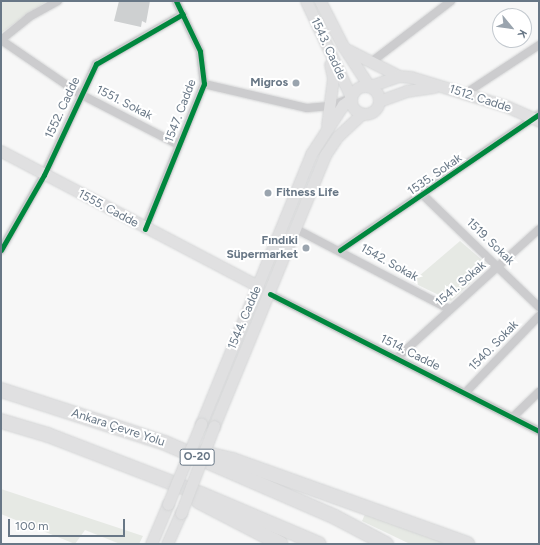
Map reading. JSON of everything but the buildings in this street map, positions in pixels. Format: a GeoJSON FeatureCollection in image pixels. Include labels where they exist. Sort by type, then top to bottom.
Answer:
{"type":"FeatureCollection","features":[{"type":"Feature","properties":{"kind":"highway","name":"Ankara Çevre Yolu"},"geometry":{"type":"LineString","coordinates":[[1,390],[165,443],[335,517],[386,544]]}},
{"type":"Feature","properties":{"kind":"highway"},"geometry":{"type":"LineString","coordinates":[[1,421],[48,435],[201,494],[319,544]]}},
{"type":"Feature","properties":{"kind":"highway"},"geometry":{"type":"LineString","coordinates":[[165,443],[234,460],[467,544]]}},
{"type":"Feature","properties":{"kind":"highway"},"geometry":{"type":"LineString","coordinates":[[139,471],[281,544]]}},
{"type":"Feature","properties":{"kind":"main road","name":"1543. Cadde"},"geometry":{"type":"LineString","coordinates":[[306,1],[328,52],[351,98]]}},
{"type":"Feature","properties":{"kind":"main road","name":"1543. Cadde"},"geometry":{"type":"LineString","coordinates":[[320,1],[343,46],[369,86]]}},
{"type":"Feature","properties":{"kind":"main road","name":"1512. Cadde"},"geometry":{"type":"LineString","coordinates":[[343,46],[370,63],[399,76],[466,93],[537,118]]}},
{"type":"Feature","properties":{"kind":"main road"},"geometry":{"type":"LineString","coordinates":[[326,128],[333,78],[328,52]]}},
{"type":"Feature","properties":{"kind":"main road"},"geometry":{"type":"LineString","coordinates":[[369,86],[378,94],[379,101],[372,112],[362,114],[355,110],[351,98],[356,89],[399,76]]}},
{"type":"Feature","properties":{"kind":"main road","name":"1512. Cadde"},"geometry":{"type":"LineString","coordinates":[[379,101],[421,87],[443,87]]}},
{"type":"Feature","properties":{"kind":"main road","name":"1544. Cadde"},"geometry":{"type":"LineString","coordinates":[[151,544],[309,160],[326,128],[351,98]]}},
{"type":"Feature","properties":{"kind":"main road","name":"1544. Cadde"},"geometry":{"type":"LineString","coordinates":[[167,544],[181,513],[214,426],[331,145],[362,114]]}},
{"type":"Feature","properties":{"kind":"main road","name":"1555. Cadde"},"geometry":{"type":"LineString","coordinates":[[1,152],[145,229],[258,286]]}},
{"type":"Feature","properties":{"kind":"street"},"geometry":{"type":"LineString","coordinates":[[1,40],[29,17],[56,1]]}},
{"type":"Feature","properties":{"kind":"street","name":"1547. Cadde"},"geometry":{"type":"LineString","coordinates":[[145,229],[204,84],[200,51],[176,1]]}},
{"type":"Feature","properties":{"kind":"street"},"geometry":{"type":"LineString","coordinates":[[370,63],[450,1]]}},
{"type":"Feature","properties":{"kind":"street","name":"1552. Cadde"},"geometry":{"type":"LineString","coordinates":[[2,250],[44,175],[80,94],[96,64],[103,58],[183,14]]}},
{"type":"Feature","properties":{"kind":"street","name":"1551. Sokak"},"geometry":{"type":"LineString","coordinates":[[1,40],[80,94],[179,145]]}},
{"type":"Feature","properties":{"kind":"street"},"geometry":{"type":"LineString","coordinates":[[466,93],[539,45]]}},
{"type":"Feature","properties":{"kind":"street"},"geometry":{"type":"LineString","coordinates":[[204,84],[307,108],[330,106],[351,98]]}},
{"type":"Feature","properties":{"kind":"street","name":"1535. Sokak"},"geometry":{"type":"LineString","coordinates":[[340,250],[537,118]]}},
{"type":"Feature","properties":{"kind":"street","name":"1519. Sokak"},"geometry":{"type":"LineString","coordinates":[[424,195],[539,307]]}},
{"type":"Feature","properties":{"kind":"street","name":"1542. Sokak"},"geometry":{"type":"LineString","coordinates":[[296,229],[340,250],[449,309]]}},
{"type":"Feature","properties":{"kind":"street","name":"1541. Sokak"},"geometry":{"type":"LineString","coordinates":[[398,357],[449,309],[499,268],[539,229]]}},
{"type":"Feature","properties":{"kind":"street","name":"1514. Cadde"},"geometry":{"type":"LineString","coordinates":[[270,294],[398,357],[539,431]]}},
{"type":"Feature","properties":{"kind":"street","name":"1540. Sokak"},"geometry":{"type":"LineString","coordinates":[[466,392],[539,316]]}},
{"type":"Feature","properties":{"kind":"street"},"geometry":{"type":"LineString","coordinates":[[513,417],[539,392]]}},
{"type":"Feature","properties":{"kind":"shaded area"},"geometry":{"type":"Polygon","coordinates":[[[1,1],[47,1],[1,33],[1,1]]]}},
{"type":"Feature","properties":{"kind":"shaded area"},"geometry":{"type":"Polygon","coordinates":[[[460,241],[489,266],[451,301],[412,282],[460,241]]]}},
{"type":"Feature","properties":{"kind":"shaded area"},"geometry":{"type":"Polygon","coordinates":[[[1,489],[143,536],[139,544],[120,544],[85,530],[75,544],[1,514],[1,489]]]}},
{"type":"Feature","properties":{"kind":"shaded area"},"geometry":{"type":"Polygon","coordinates":[[[366,512],[455,544],[410,544],[362,521],[366,512]]]}},
{"type":"Feature","properties":{"kind":"cycle path"},"geometry":{"type":"LineString","coordinates":[[145,229],[204,84],[200,51],[176,1]]}},
{"type":"Feature","properties":{"kind":"cycle path"},"geometry":{"type":"LineString","coordinates":[[1,250],[44,175],[96,64],[183,14]]}},
{"type":"Feature","properties":{"kind":"cycle path"},"geometry":{"type":"LineString","coordinates":[[340,250],[539,114]]}},
{"type":"Feature","properties":{"kind":"cycle path"},"geometry":{"type":"LineString","coordinates":[[270,294],[539,431]]}},
{"type":"Feature","properties":{"kind":"place","name":"Migros"},"geometry":{"type":"Point","coordinates":[296,83]}},
{"type":"Feature","properties":{"kind":"place","name":"Fitness Life"},"geometry":{"type":"Point","coordinates":[268,193]}},
{"type":"Feature","properties":{"kind":"place","name":"Fındıki Süpermarket"},"geometry":{"type":"Point","coordinates":[306,248]}}]}
